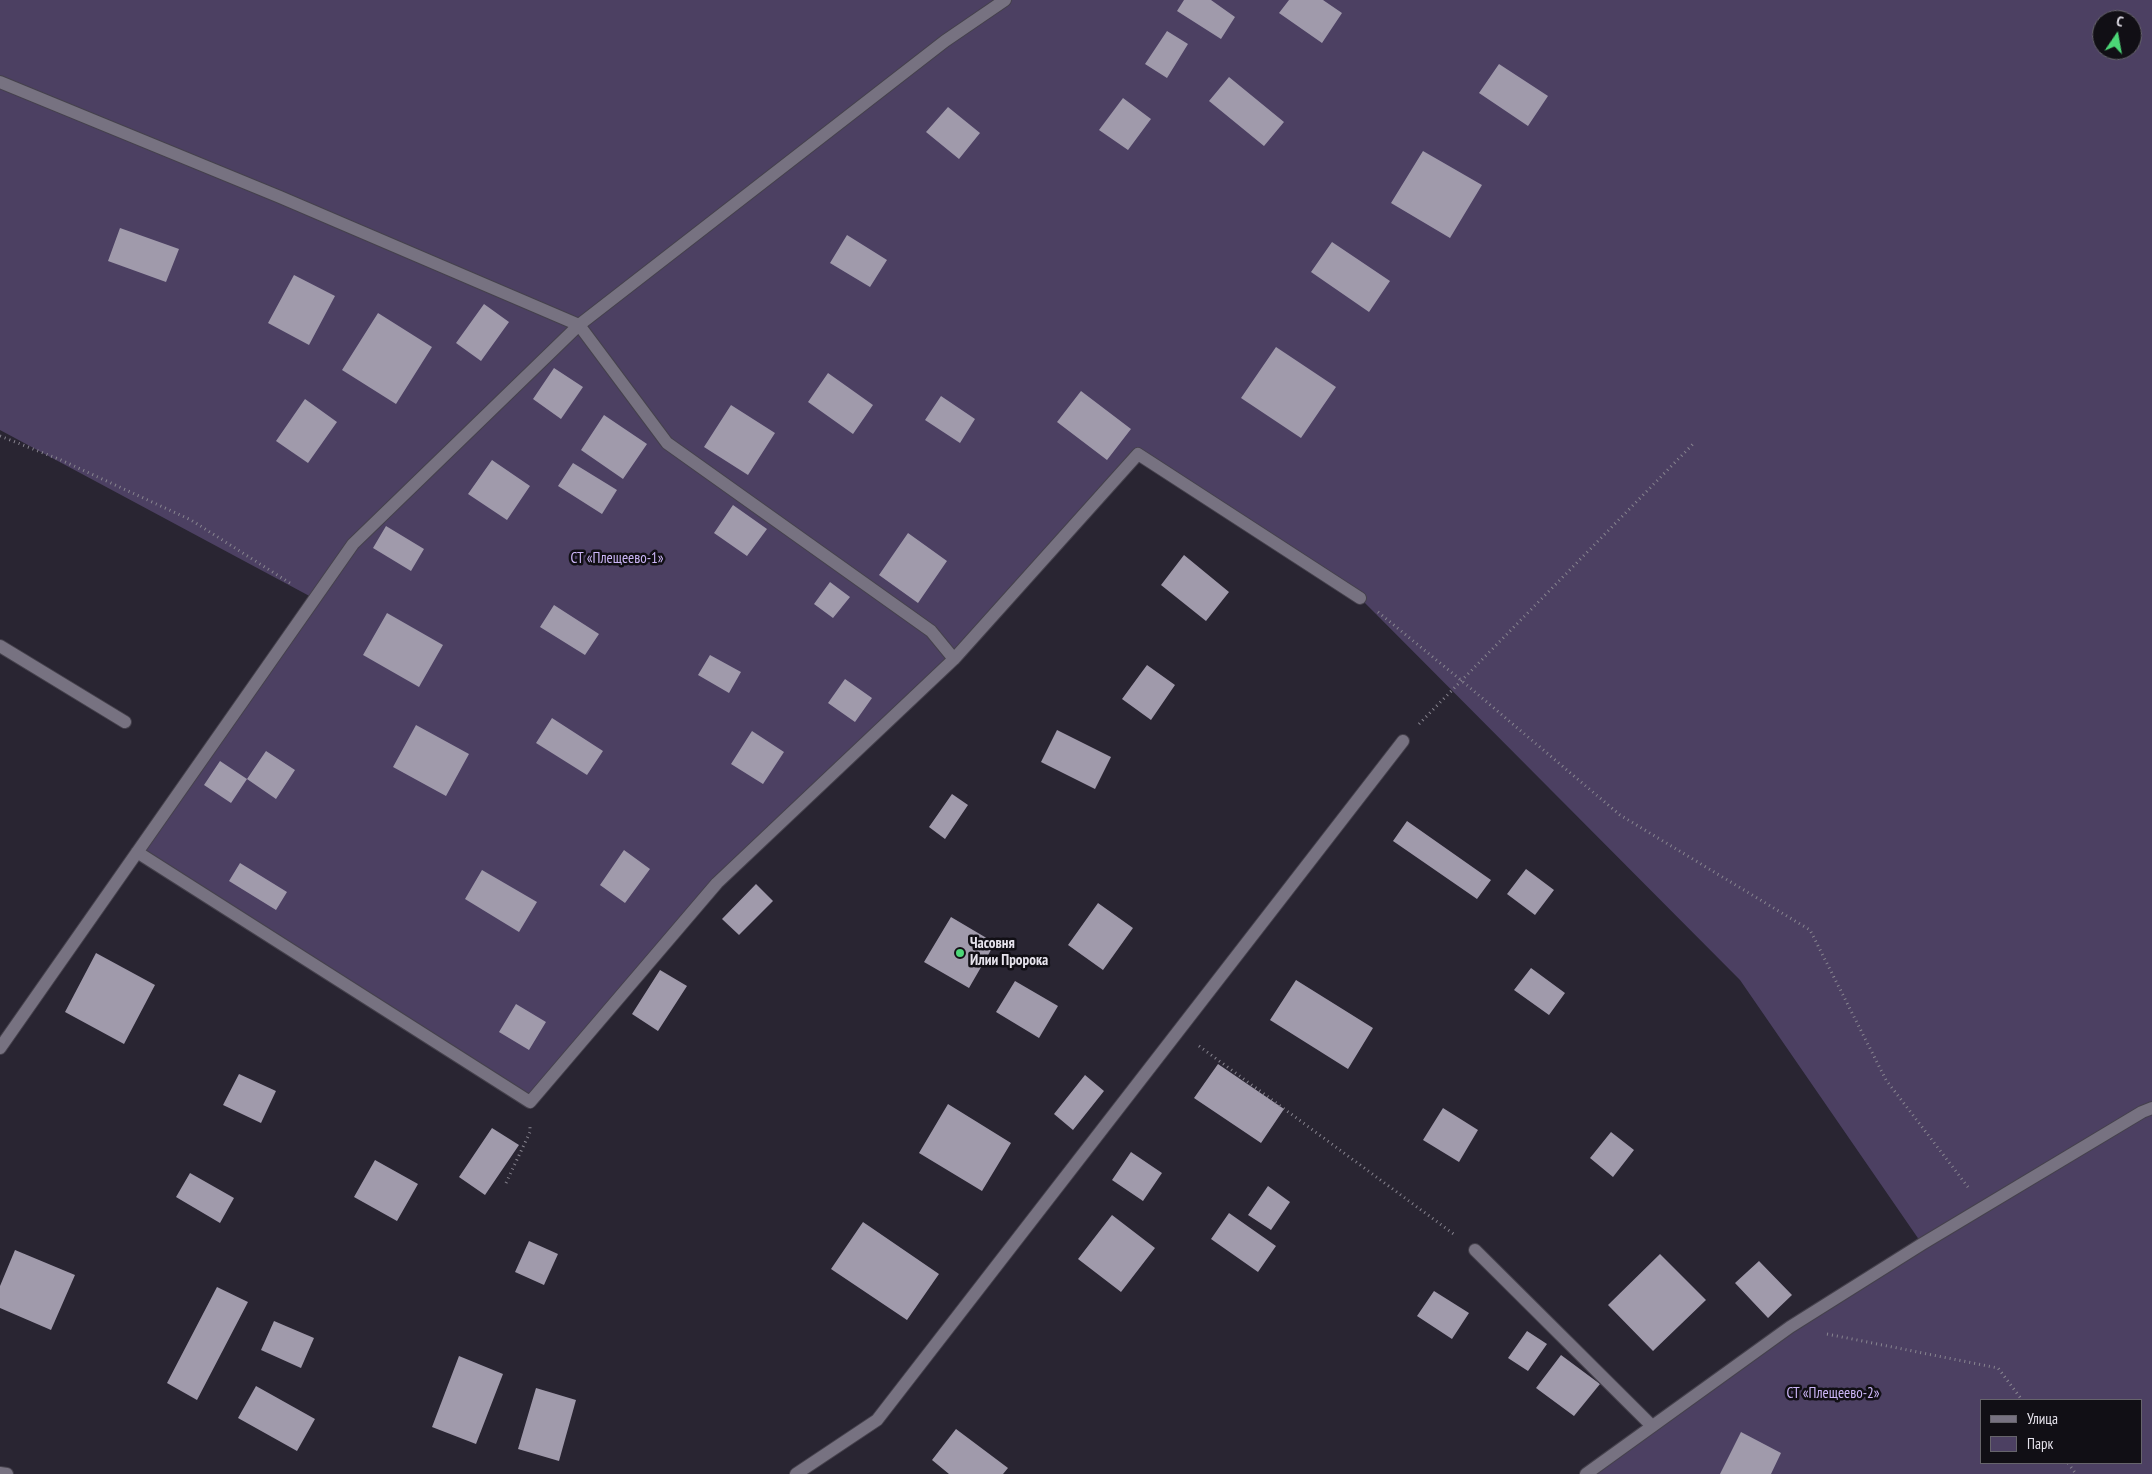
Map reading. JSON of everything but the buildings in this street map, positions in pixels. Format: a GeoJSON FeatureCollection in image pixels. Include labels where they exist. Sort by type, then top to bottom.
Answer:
{"type":"FeatureCollection","features":[{"type":"Feature","properties":{"kind":"street"},"geometry":{"type":"LineString","coordinates":[[0,1048],[353,544],[579,325],[945,41],[1005,0]]}},
{"type":"Feature","properties":{"kind":"street"},"geometry":{"type":"LineString","coordinates":[[0,82],[280,197],[579,325],[667,443],[931,631],[954,659]]}},
{"type":"Feature","properties":{"kind":"street"},"geometry":{"type":"LineString","coordinates":[[137,852],[530,1102],[717,883],[954,659],[1138,454],[1360,598]]}},
{"type":"Feature","properties":{"kind":"street"},"geometry":{"type":"LineString","coordinates":[[0,646],[125,722]]}},
{"type":"Feature","properties":{"kind":"street"},"geometry":{"type":"LineString","coordinates":[[796,1474],[877,1420],[1403,741]]}},
{"type":"Feature","properties":{"kind":"street"},"geometry":{"type":"LineString","coordinates":[[1586,1474],[1790,1327],[1984,1207],[2142,1112],[2152,1108]]}},
{"type":"Feature","properties":{"kind":"street"},"geometry":{"type":"LineString","coordinates":[[1475,1250],[1652,1426]]}},
{"type":"Feature","properties":{"kind":"street"},"geometry":{"type":"LineString","coordinates":[[0,1473],[7,1474]]}},
{"type":"Feature","properties":{"kind":"path"},"geometry":{"type":"LineString","coordinates":[[0,436],[60,460],[191,520],[315,599]]}},
{"type":"Feature","properties":{"kind":"path"},"geometry":{"type":"LineString","coordinates":[[1403,741],[1693,444]]}},
{"type":"Feature","properties":{"kind":"path"},"geometry":{"type":"LineString","coordinates":[[1360,598],[1462,681],[1620,816],[1810,930],[1886,1080],[1984,1207]]}},
{"type":"Feature","properties":{"kind":"path"},"geometry":{"type":"LineString","coordinates":[[1178,1031],[1475,1250]]}},
{"type":"Feature","properties":{"kind":"path"},"geometry":{"type":"LineString","coordinates":[[506,1183],[530,1132],[530,1102]]}},
{"type":"Feature","properties":{"kind":"path"},"geometry":{"type":"LineString","coordinates":[[1790,1327],[1998,1368],[2021,1399]]}},
{"type":"Feature","properties":{"kind":"green space"},"geometry":{"type":"Polygon","coordinates":[[[0,0],[2152,0],[2152,1474],[1586,1474],[1922,1244],[1740,980],[1360,598],[1138,454],[954,659],[717,883],[530,1102],[137,852],[315,599],[0,430],[0,0]]]}},
{"type":"Feature","properties":{"kind":"place","name":"Часовня Илии Пророка"},"geometry":{"type":"Point","coordinates":[960,953]}},
{"type":"Feature","properties":{"kind":"park label","name":"СТ «Плещеево-1»"},"geometry":{"type":"Point","coordinates":[617,559]}},
{"type":"Feature","properties":{"kind":"park label","name":"СТ «Плещеево-2»"},"geometry":{"type":"Point","coordinates":[1833,1394]}}]}
